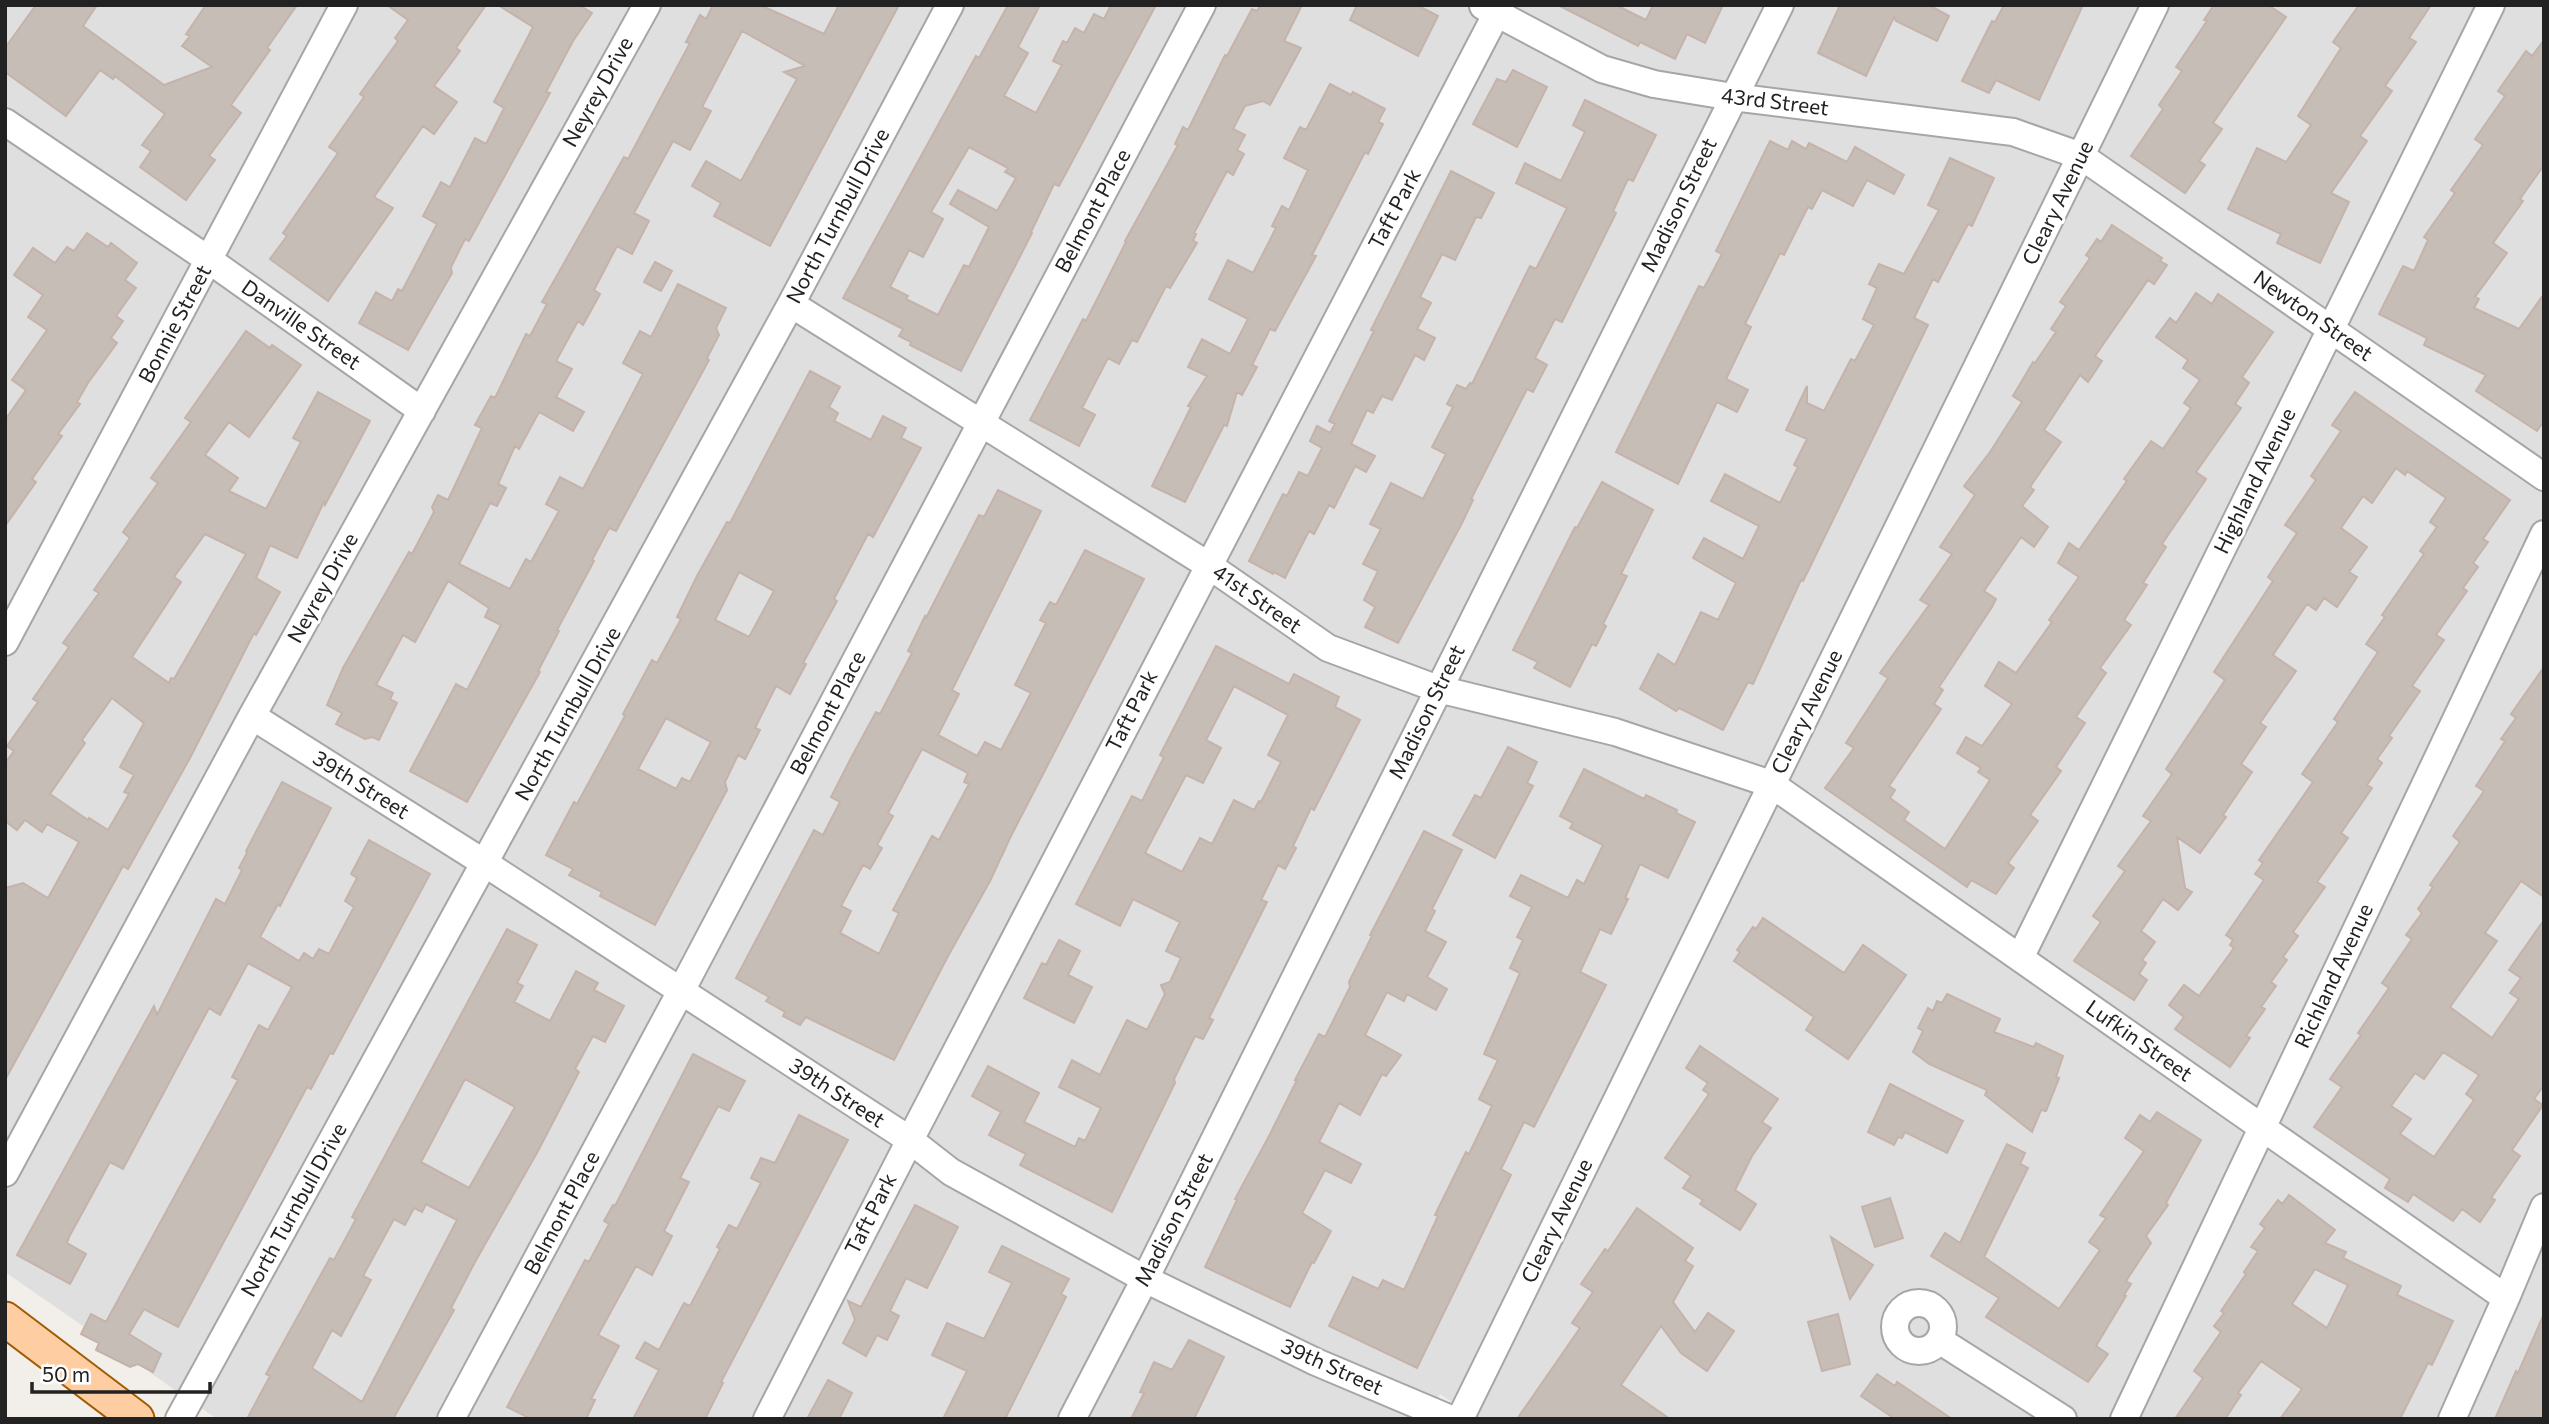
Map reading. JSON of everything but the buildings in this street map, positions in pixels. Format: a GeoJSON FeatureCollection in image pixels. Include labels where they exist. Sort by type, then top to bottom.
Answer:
{"type":"FeatureCollection","features":[{"type":"Feature","properties":{"kind":"main road"},"geometry":{"type":"LineString","coordinates":[[5,1319],[137,1419]]}},
{"type":"Feature","properties":{"kind":"street","name":"Bonnie Street"},"geometry":{"type":"LineString","coordinates":[[5,642],[344,5]]}},
{"type":"Feature","properties":{"kind":"street","name":"Neyrey Drive"},"geometry":{"type":"LineString","coordinates":[[5,1173],[252,716],[646,5]]}},
{"type":"Feature","properties":{"kind":"street","name":"North Turnbull Drive"},"geometry":{"type":"LineString","coordinates":[[179,1419],[486,864],[791,304],[950,5]]}},
{"type":"Feature","properties":{"kind":"street","name":"Belmont Place"},"geometry":{"type":"LineString","coordinates":[[451,1419],[681,991],[1202,5]]}},
{"type":"Feature","properties":{"kind":"street","name":"Madison Street"},"geometry":{"type":"LineString","coordinates":[[1072,1419],[1145,1279],[1780,5]]}},
{"type":"Feature","properties":{"kind":"street","name":"Cleary Avenue"},"geometry":{"type":"LineString","coordinates":[[1460,1419],[2155,5]]}},
{"type":"Feature","properties":{"kind":"street","name":"Highland Avenue"},"geometry":{"type":"LineString","coordinates":[[2020,958],[2491,5]]}},
{"type":"Feature","properties":{"kind":"street","name":"43rd Street"},"geometry":{"type":"LineString","coordinates":[[1493,8],[1602,69],[1654,84],[1732,97],[2012,132],[2081,156]]}},
{"type":"Feature","properties":{"kind":"street","name":"Taft Park"},"geometry":{"type":"LineString","coordinates":[[767,1419],[1493,8]]}},
{"type":"Feature","properties":{"kind":"street","name":"Danville Street"},"geometry":{"type":"LineString","coordinates":[[5,122],[209,260],[422,411]]}},
{"type":"Feature","properties":{"kind":"street","name":"Newton Street"},"geometry":{"type":"LineString","coordinates":[[2081,156],[2544,477]]}},
{"type":"Feature","properties":{"kind":"street","name":"41st Street"},"geometry":{"type":"LineString","coordinates":[[791,304],[1208,565],[1328,648],[1438,689],[1615,732],[1771,784]]}},
{"type":"Feature","properties":{"kind":"street","name":"Richland Avenue"},"geometry":{"type":"LineString","coordinates":[[2124,1419],[2544,534]]}},
{"type":"Feature","properties":{"kind":"street","name":"39th Street"},"geometry":{"type":"LineString","coordinates":[[252,716],[681,991],[909,1140],[951,1172],[1145,1279],[1317,1362],[1451,1419]]}},
{"type":"Feature","properties":{"kind":"street","name":"Lufkin Street"},"geometry":{"type":"LineString","coordinates":[[1771,784],[2506,1298]]}},
{"type":"Feature","properties":{"kind":"street"},"geometry":{"type":"LineString","coordinates":[[2452,1419],[2506,1298],[2538,1236],[2544,1207]]}},
{"type":"Feature","properties":{"kind":"street"},"geometry":{"type":"LineString","coordinates":[[1939,1340],[2063,1419]]}},
{"type":"Feature","properties":{"kind":"shaded area"},"geometry":{"type":"Polygon","coordinates":[[[5,5],[2544,5],[2544,1419],[1476,1419],[1440,1394],[1428,1419],[217,1419],[5,1272],[5,5]]]}}]}
